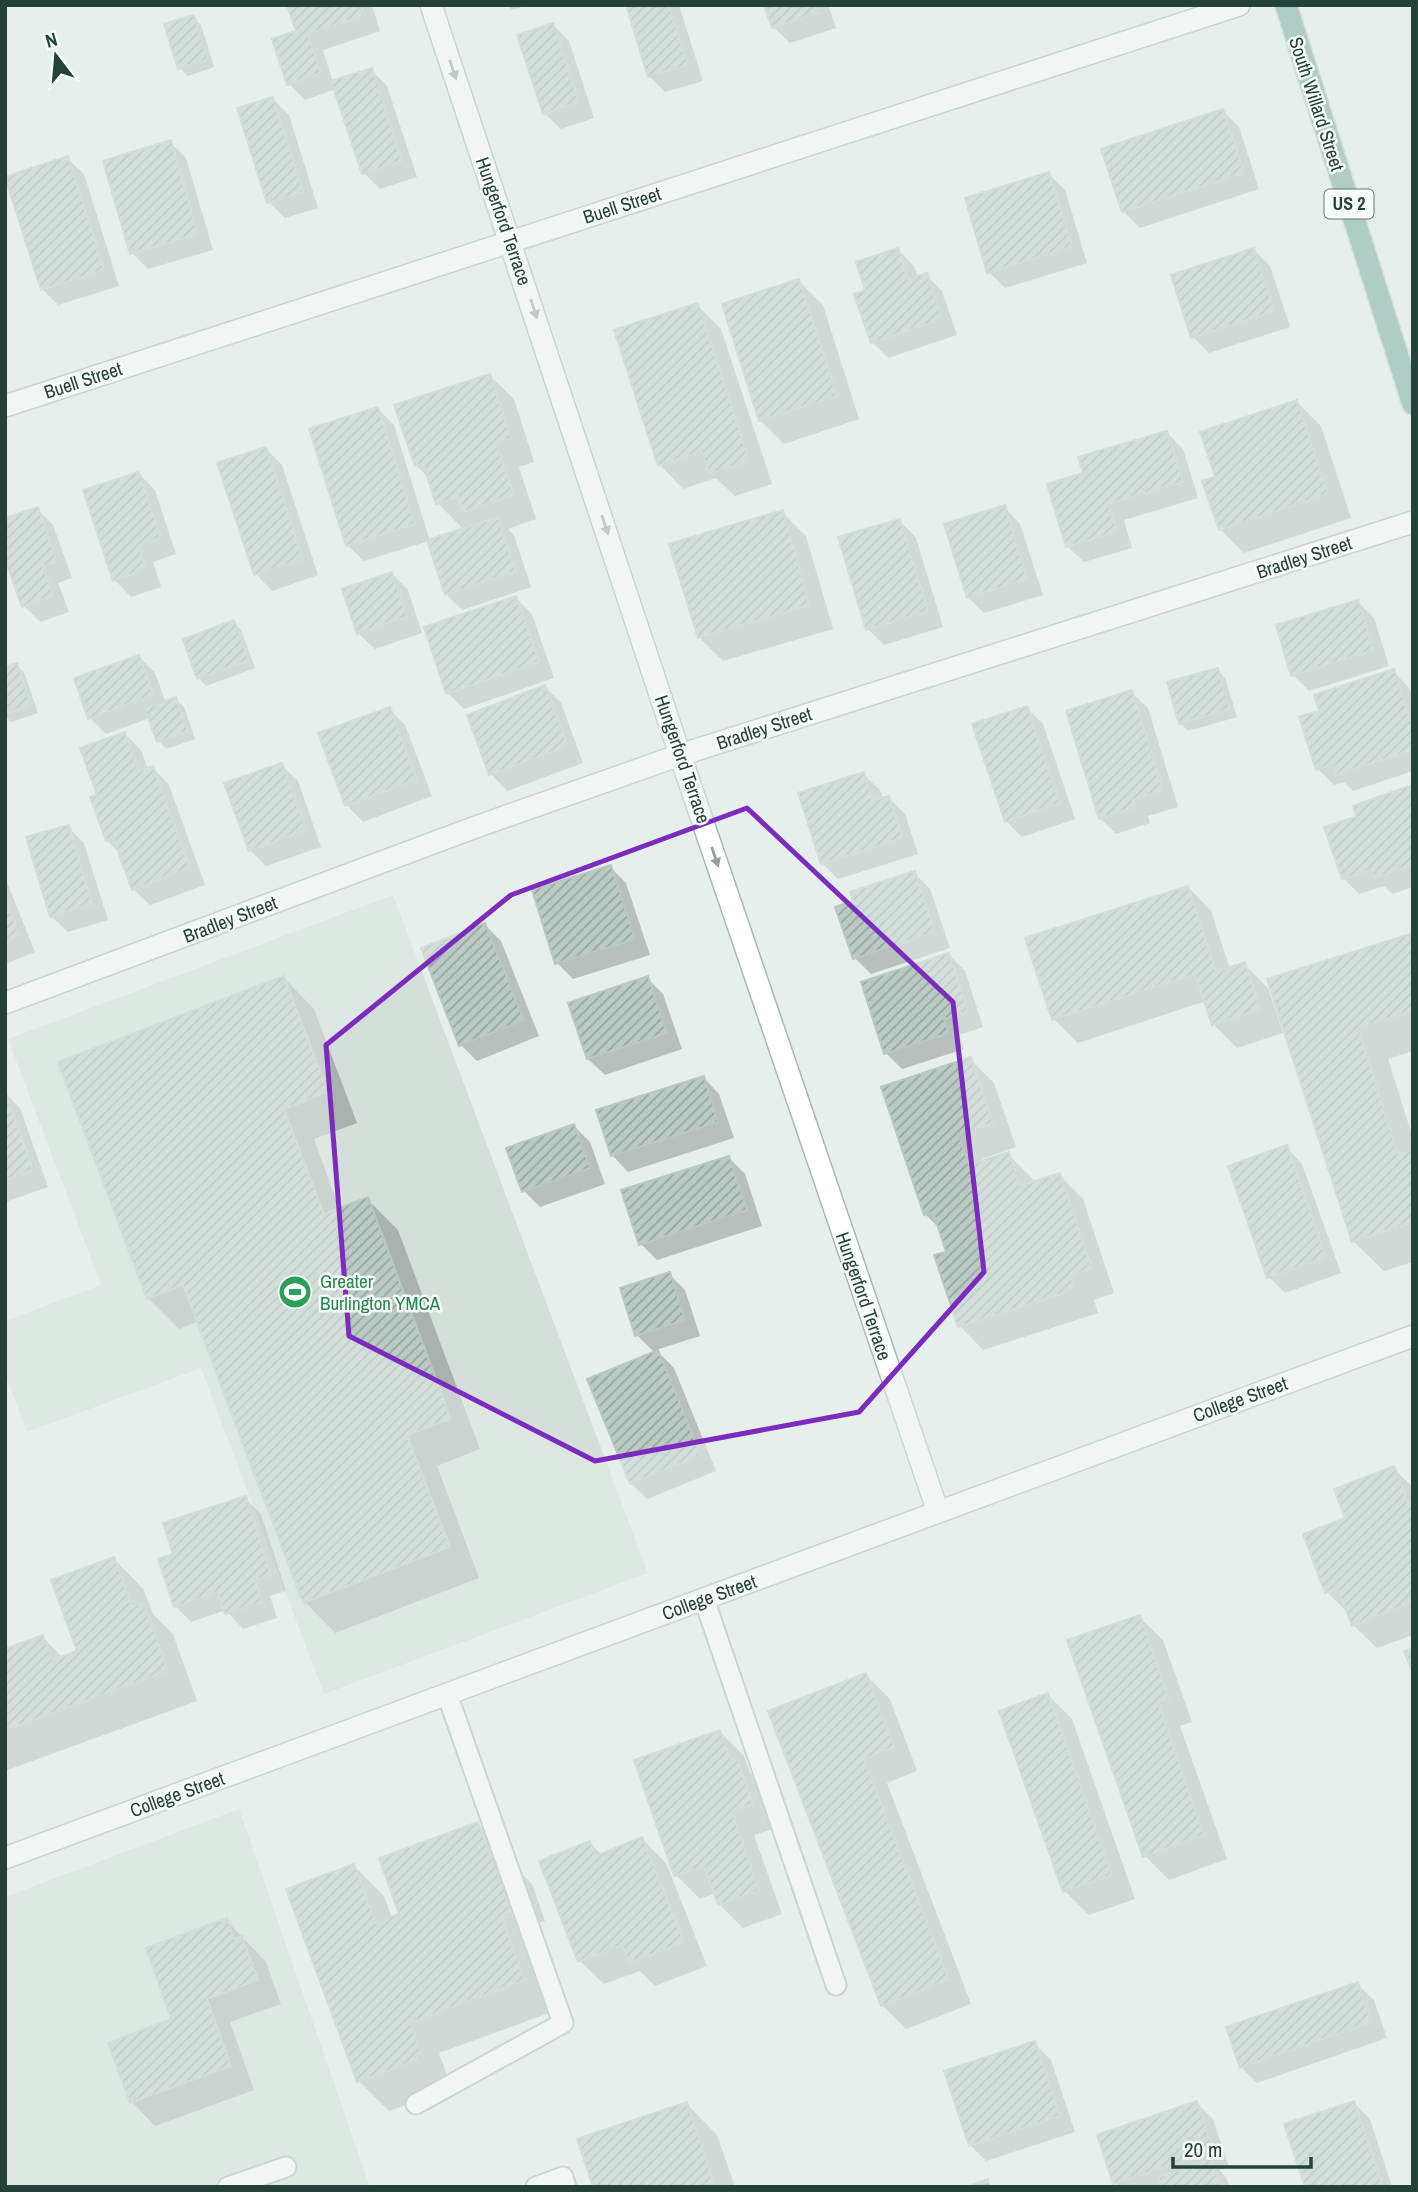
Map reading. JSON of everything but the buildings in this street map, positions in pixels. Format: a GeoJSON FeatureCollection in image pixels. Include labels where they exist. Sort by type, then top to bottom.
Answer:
{"type":"FeatureCollection","features":[{"type":"Feature","properties":{"kind":"main road","name":"South Willard Street"},"geometry":{"type":"LineString","coordinates":[[1286,5],[1413,404]]}},
{"type":"Feature","properties":{"kind":"street","name":"Hungerford Terrace"},"geometry":{"type":"LineString","coordinates":[[431,5],[680,755],[938,1512]]}},
{"type":"Feature","properties":{"kind":"street","name":"Buell Street"},"geometry":{"type":"LineString","coordinates":[[5,405],[1239,5]]}},
{"type":"Feature","properties":{"kind":"street","name":"Bradley Street"},"geometry":{"type":"LineString","coordinates":[[5,1003],[448,837],[680,755],[1413,522]]}},
{"type":"Feature","properties":{"kind":"street","name":"College Street"},"geometry":{"type":"LineString","coordinates":[[5,1858],[1413,1336]]}},
{"type":"Feature","properties":{"kind":"lane"},"geometry":{"type":"LineString","coordinates":[[704,1599],[836,1985]]}},
{"type":"Feature","properties":{"kind":"lane"},"geometry":{"type":"LineString","coordinates":[[416,2104],[563,2023],[447,1694]]}},
{"type":"Feature","properties":{"kind":"lane"},"geometry":{"type":"LineString","coordinates":[[228,2187],[286,2167]]}},
{"type":"Feature","properties":{"kind":"lane"},"geometry":{"type":"LineString","coordinates":[[536,2187],[563,2178],[566,2187]]}},
{"type":"Feature","properties":{"kind":"highlighted area"},"geometry":{"type":"Polygon","coordinates":[[[747,808],[953,1002],[984,1272],[859,1412],[595,1461],[349,1336],[326,1045],[511,895],[747,808]]]}},
{"type":"Feature","properties":{"kind":"shaded area"},"geometry":{"type":"Polygon","coordinates":[[[393,895],[648,1573],[324,1694],[201,1368],[27,1432],[5,1374],[5,1321],[101,1285],[8,1039],[393,895]]]}},
{"type":"Feature","properties":{"kind":"shaded area"},"geometry":{"type":"Polygon","coordinates":[[[239,1809],[370,2187],[5,2187],[5,1897],[239,1809]]]}},
{"type":"Feature","properties":{"kind":"place","name":"Greater Burlington YMCA"},"geometry":{"type":"Point","coordinates":[295,1292]}}]}
